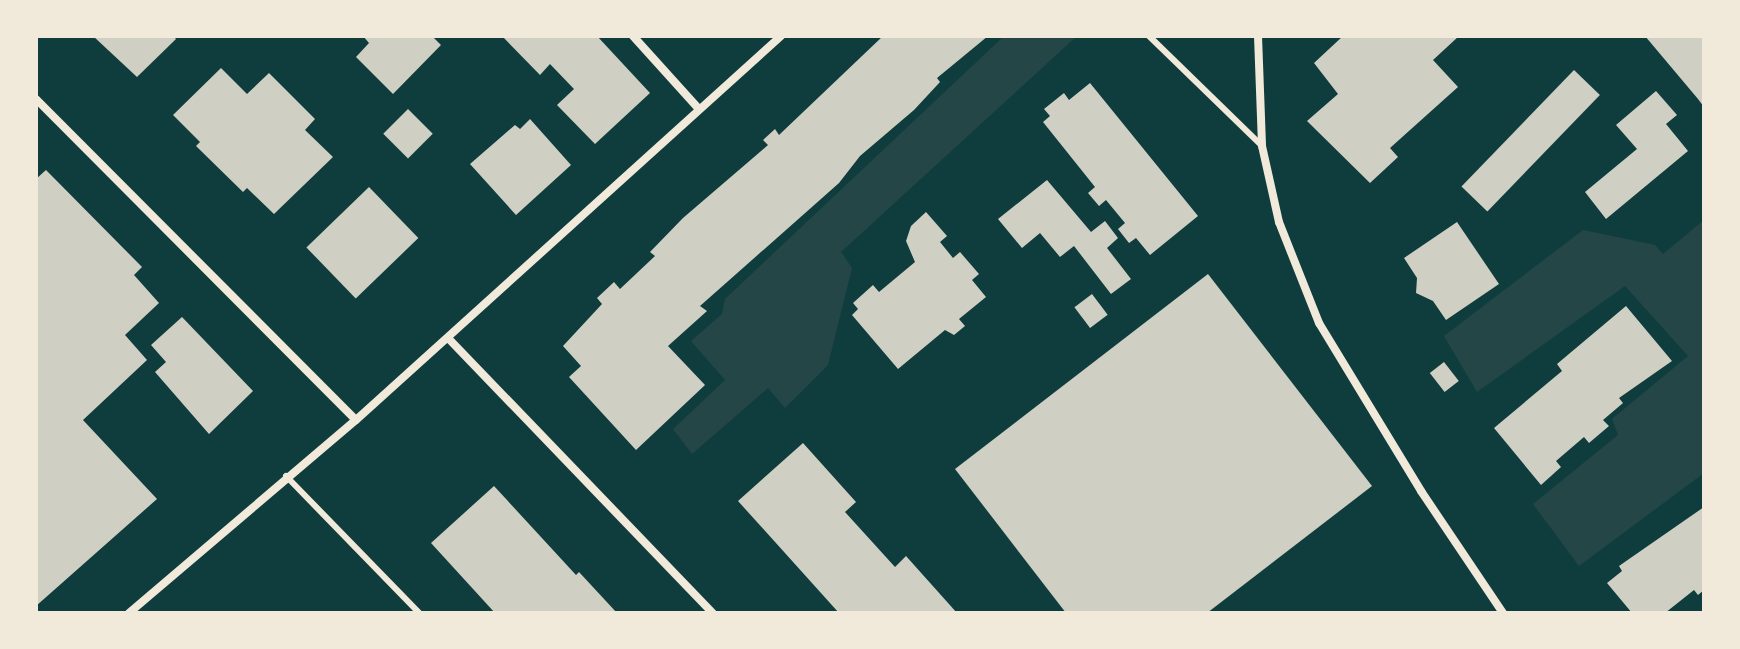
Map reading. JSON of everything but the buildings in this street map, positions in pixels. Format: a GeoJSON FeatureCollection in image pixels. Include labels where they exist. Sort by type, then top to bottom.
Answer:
{"type":"FeatureCollection","features":[{"type":"Feature","properties":{"kind":"street"},"geometry":{"type":"LineString","coordinates":[[633,36],[699,109]]}},
{"type":"Feature","properties":{"kind":"street"},"geometry":{"type":"LineString","coordinates":[[129,613],[286,476],[356,420],[781,36]]}},
{"type":"Feature","properties":{"kind":"street"},"geometry":{"type":"LineString","coordinates":[[1258,36],[1262,146],[1279,222],[1319,323],[1421,491],[1503,613]]}},
{"type":"Feature","properties":{"kind":"street"},"geometry":{"type":"LineString","coordinates":[[36,99],[356,420]]}},
{"type":"Feature","properties":{"kind":"street"},"geometry":{"type":"LineString","coordinates":[[448,338],[713,613]]}},
{"type":"Feature","properties":{"kind":"lane"},"geometry":{"type":"LineString","coordinates":[[1149,36],[1262,146]]}},
{"type":"Feature","properties":{"kind":"lane"},"geometry":{"type":"LineString","coordinates":[[286,476],[419,613]]}},
{"type":"Feature","properties":{"kind":"shaded area"},"geometry":{"type":"Polygon","coordinates":[[[1004,36],[1077,36],[841,252],[852,268],[828,365],[785,408],[768,388],[692,454],[673,429],[725,380],[691,341],[722,314],[725,299],[1004,36]]]}},
{"type":"Feature","properties":{"kind":"shaded area"},"geometry":{"type":"Polygon","coordinates":[[[1704,220],[1704,473],[1579,566],[1533,504],[1618,435],[1612,419],[1688,356],[1625,286],[1477,392],[1444,336],[1583,230],[1655,245],[1663,254],[1704,220]]]}}]}
